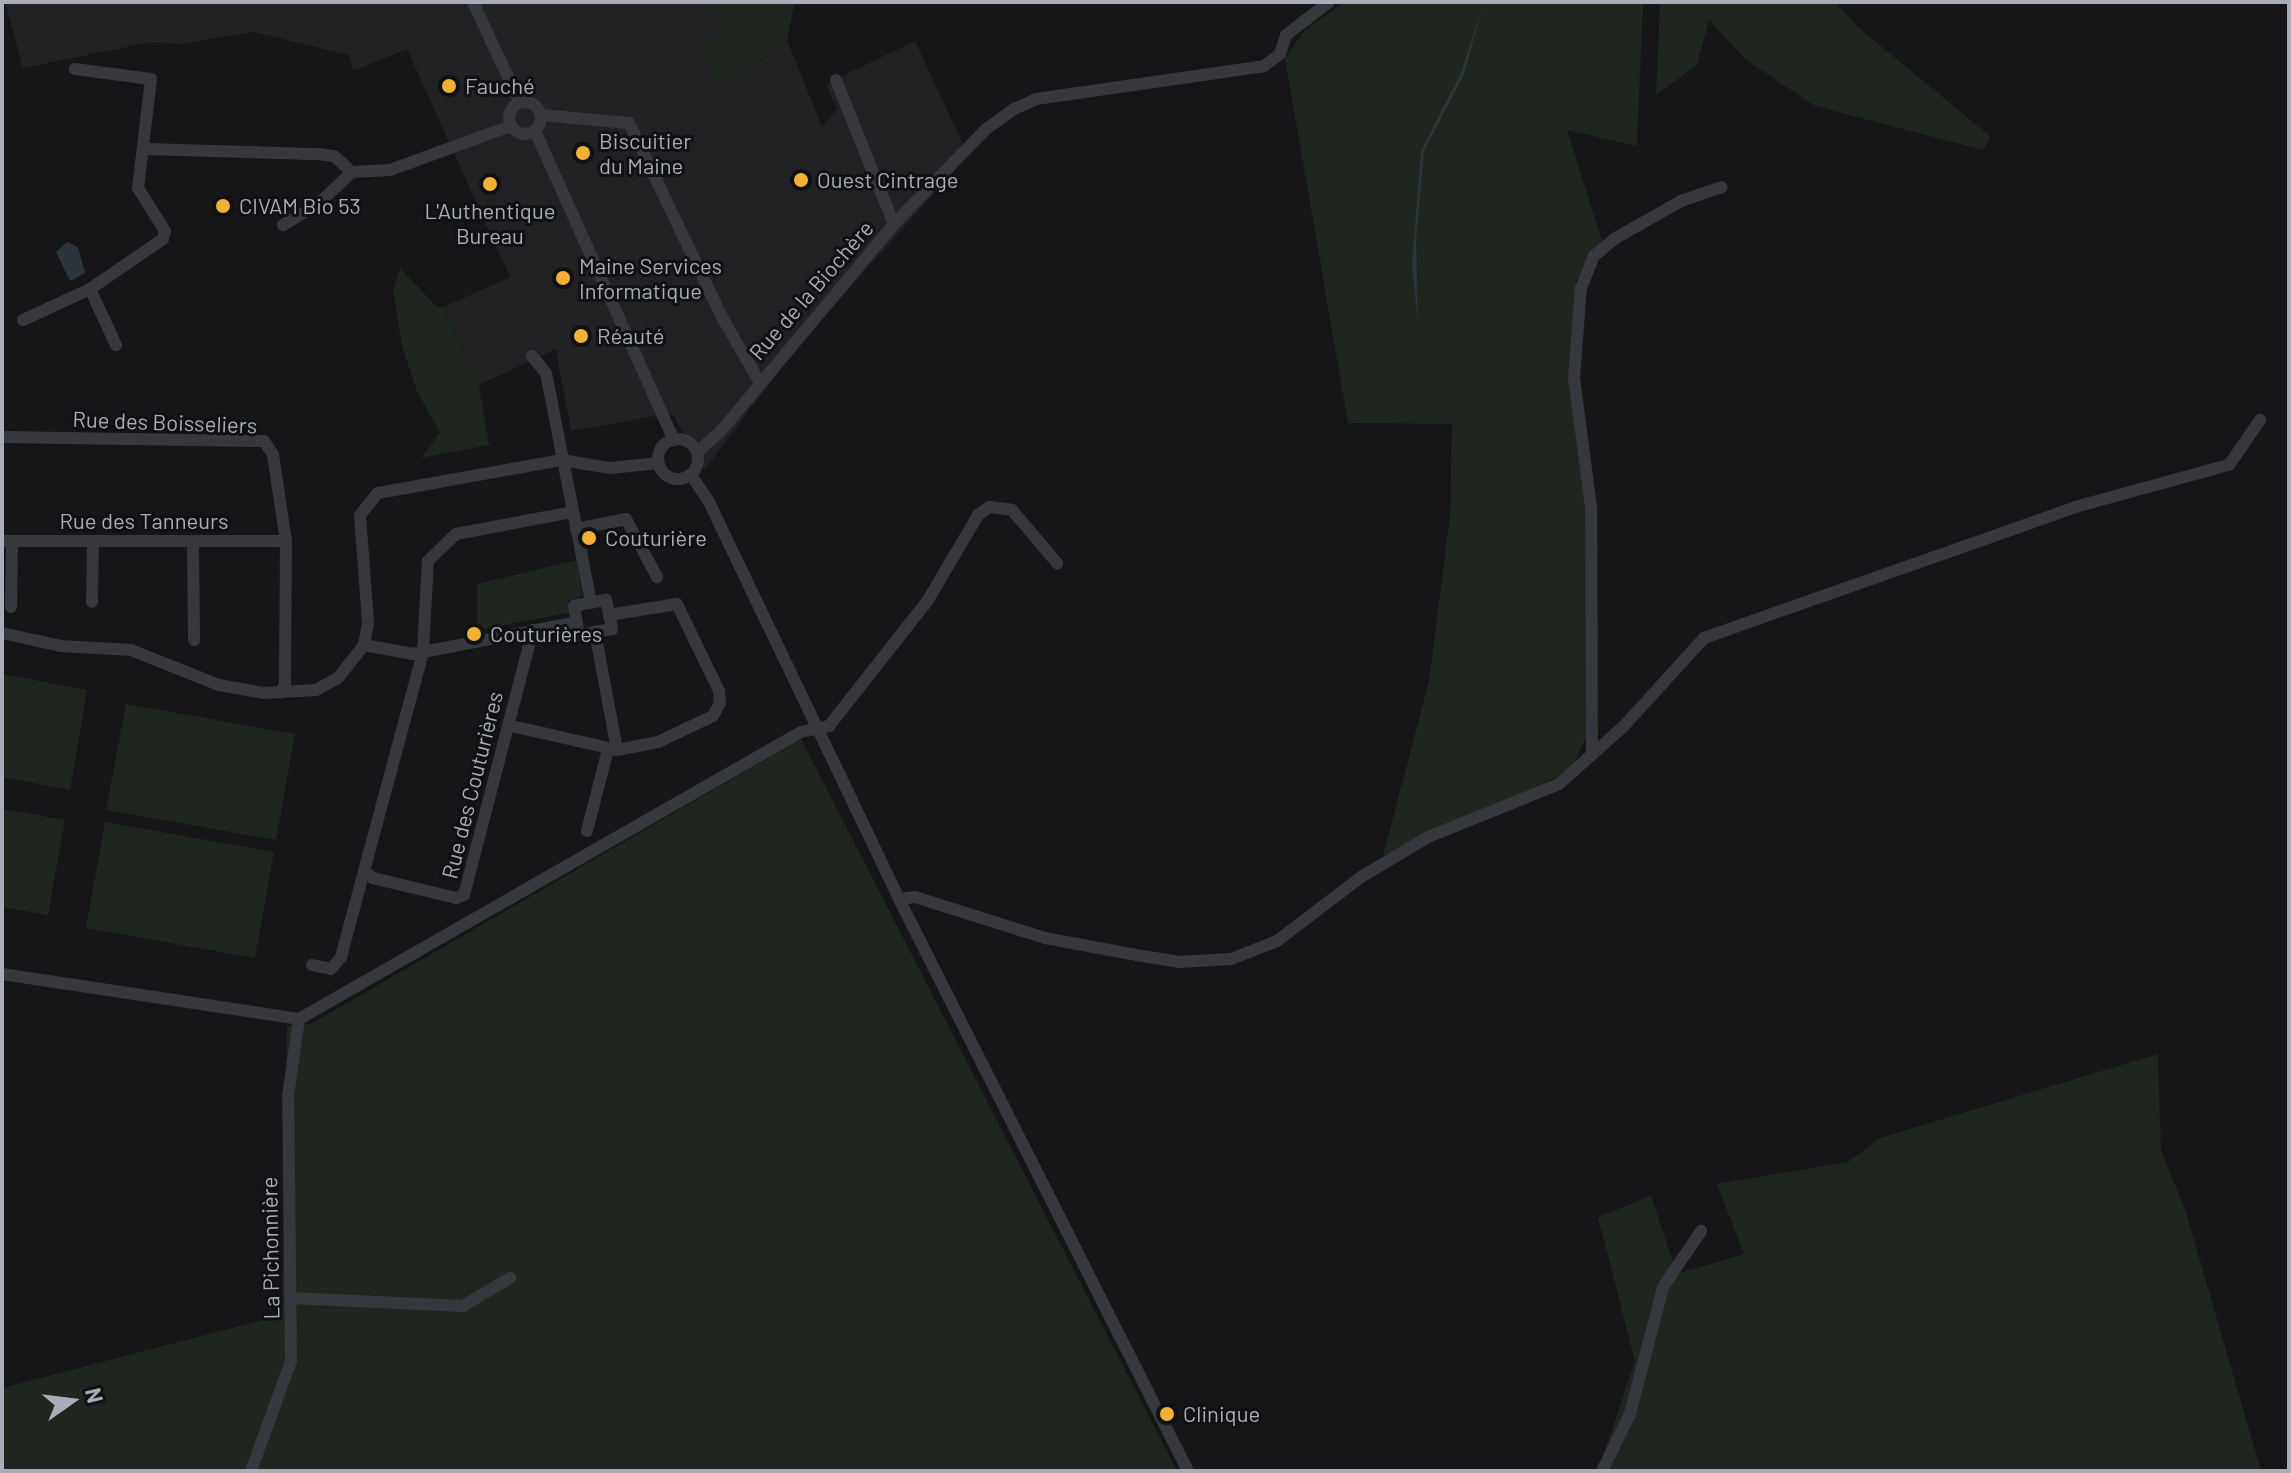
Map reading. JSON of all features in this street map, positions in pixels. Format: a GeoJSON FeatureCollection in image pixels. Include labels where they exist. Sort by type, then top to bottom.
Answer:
{"type":"FeatureCollection","features":[{"type":"Feature","properties":{"kind":"street"},"geometry":{"type":"LineString","coordinates":[[473,2],[520,103]]}},
{"type":"Feature","properties":{"kind":"street","name":"Rue de la Biochère"},"geometry":{"type":"LineString","coordinates":[[697,452],[721,431],[759,381],[894,224],[985,130],[1014,109],[1036,99],[1264,66],[1280,54],[1286,35],[1329,2]]}},
{"type":"Feature","properties":{"kind":"street"},"geometry":{"type":"LineString","coordinates":[[23,320],[90,289],[163,239],[165,231],[138,188],[146,149],[151,79],[75,69]]}},
{"type":"Feature","properties":{"kind":"street"},"geometry":{"type":"LineString","coordinates":[[836,80],[894,224]]}},
{"type":"Feature","properties":{"kind":"street"},"geometry":{"type":"LineString","coordinates":[[520,103],[536,106],[541,115],[535,131],[674,440]]}},
{"type":"Feature","properties":{"kind":"street"},"geometry":{"type":"LineString","coordinates":[[510,126],[510,112],[520,103]]}},
{"type":"Feature","properties":{"kind":"street","name":"Rue de la Biochère"},"geometry":{"type":"LineString","coordinates":[[541,115],[629,123],[730,333],[759,381]]}},
{"type":"Feature","properties":{"kind":"street"},"geometry":{"type":"LineString","coordinates":[[510,126],[521,134],[535,131]]}},
{"type":"Feature","properties":{"kind":"street"},"geometry":{"type":"LineString","coordinates":[[283,225],[318,204],[352,172],[390,170],[510,126]]}},
{"type":"Feature","properties":{"kind":"street"},"geometry":{"type":"LineString","coordinates":[[146,149],[319,154],[334,156],[352,172]]}},
{"type":"Feature","properties":{"kind":"street"},"geometry":{"type":"LineString","coordinates":[[1592,754],[1591,507],[1574,378],[1581,288],[1594,256],[1614,239],[1681,201],[1722,187]]}},
{"type":"Feature","properties":{"kind":"street"},"geometry":{"type":"LineString","coordinates":[[90,289],[116,345]]}},
{"type":"Feature","properties":{"kind":"street"},"geometry":{"type":"LineString","coordinates":[[532,356],[546,373],[591,603]]}},
{"type":"Feature","properties":{"kind":"street"},"geometry":{"type":"LineString","coordinates":[[899,899],[915,897],[1045,938],[1142,956],[1179,962],[1231,959],[1277,941],[1361,877],[1428,837],[1559,784],[1704,638],[2075,507],[2229,465],[2260,420]]}},
{"type":"Feature","properties":{"kind":"street","name":"Rue des Boisseliers"},"geometry":{"type":"LineString","coordinates":[[2,437],[264,441],[273,455],[286,541],[285,685],[280,693]]}},
{"type":"Feature","properties":{"kind":"street"},"geometry":{"type":"LineString","coordinates":[[674,440],[685,441],[697,452],[698,465],[691,475],[671,478],[659,463],[664,446],[674,440]]}},
{"type":"Feature","properties":{"kind":"street"},"geometry":{"type":"LineString","coordinates":[[2,633],[61,646],[131,650],[219,685],[280,693],[330,683],[364,645],[368,622],[360,515],[368,502],[392,490],[562,460],[610,468],[659,463]]}},
{"type":"Feature","properties":{"kind":"street"},"geometry":{"type":"LineString","coordinates":[[691,475],[899,899],[1188,1471]]}},
{"type":"Feature","properties":{"kind":"street"},"geometry":{"type":"LineString","coordinates":[[2,974],[299,1019],[801,732],[829,726],[928,600],[978,515],[989,507],[1012,510],[1057,563]]}},
{"type":"Feature","properties":{"kind":"street"},"geometry":{"type":"LineString","coordinates":[[312,965],[331,969],[341,957],[423,652],[424,573],[442,545],[456,534],[572,512]]}},
{"type":"Feature","properties":{"kind":"street"},"geometry":{"type":"LineString","coordinates":[[576,529],[626,519],[657,577]]}},
{"type":"Feature","properties":{"kind":"street"},"geometry":{"type":"LineString","coordinates":[[7,541],[11,607]]}},
{"type":"Feature","properties":{"kind":"street","name":"Rue des Tanneurs"},"geometry":{"type":"LineString","coordinates":[[7,541],[286,541]]}},
{"type":"Feature","properties":{"kind":"street"},"geometry":{"type":"LineString","coordinates":[[92,602],[93,541]]}},
{"type":"Feature","properties":{"kind":"street"},"geometry":{"type":"LineString","coordinates":[[193,541],[194,640]]}},
{"type":"Feature","properties":{"kind":"street"},"geometry":{"type":"LineString","coordinates":[[606,600],[609,615],[612,629],[579,635],[574,606],[606,600]]}},
{"type":"Feature","properties":{"kind":"street"},"geometry":{"type":"LineString","coordinates":[[508,725],[612,749],[658,742],[713,716],[720,703],[677,604],[609,615]]}},
{"type":"Feature","properties":{"kind":"street"},"geometry":{"type":"LineString","coordinates":[[364,645],[423,652],[577,622]]}},
{"type":"Feature","properties":{"kind":"street","name":"Rue des Couturières"},"geometry":{"type":"LineString","coordinates":[[364,871],[456,898],[464,895],[533,630]]}},
{"type":"Feature","properties":{"kind":"street"},"geometry":{"type":"LineString","coordinates":[[587,831],[612,749],[595,632]]}},
{"type":"Feature","properties":{"kind":"street","name":"La Pichonnière"},"geometry":{"type":"LineString","coordinates":[[251,1471],[291,1361],[288,1096],[299,1019]]}},
{"type":"Feature","properties":{"kind":"street"},"geometry":{"type":"LineString","coordinates":[[1602,1471],[1630,1414],[1663,1287],[1701,1231]]}},
{"type":"Feature","properties":{"kind":"street"},"geometry":{"type":"LineString","coordinates":[[291,1298],[463,1306],[510,1278]]}},
{"type":"Feature","properties":{"kind":"shaded area"},"geometry":{"type":"Polygon","coordinates":[[[5,2],[708,2],[723,31],[733,81],[787,40],[822,127],[837,109],[826,84],[915,41],[968,155],[799,345],[704,470],[672,413],[571,431],[556,349],[479,385],[444,307],[510,277],[407,49],[353,71],[349,55],[254,32],[179,44],[152,42],[23,68],[5,2]]]}},
{"type":"Feature","properties":{"kind":"shaded area"},"geometry":{"type":"Polygon","coordinates":[[[708,2],[795,2],[787,40],[733,81],[715,79],[696,45],[722,31],[708,2]]]}},
{"type":"Feature","properties":{"kind":"shaded area"},"geometry":{"type":"Polygon","coordinates":[[[1344,2],[1643,2],[1637,146],[1567,130],[1602,241],[1576,280],[1572,375],[1589,532],[1589,732],[1570,771],[1383,856],[1429,681],[1450,516],[1452,424],[1348,423],[1285,58],[1304,31],[1344,2]]]}},
{"type":"Feature","properties":{"kind":"shaded area"},"geometry":{"type":"Polygon","coordinates":[[[1484,2],[1464,74],[1424,151],[1416,242],[1418,324],[1412,266],[1421,151],[1461,73],[1484,2]]]}},
{"type":"Feature","properties":{"kind":"shaded area"},"geometry":{"type":"Polygon","coordinates":[[[1660,2],[1835,2],[1859,28],[1991,137],[1983,150],[1815,106],[1745,59],[1709,20],[1697,65],[1656,95],[1660,2]]]}},
{"type":"Feature","properties":{"kind":"shaded area"},"geometry":{"type":"Polygon","coordinates":[[[67,242],[78,247],[85,273],[70,281],[56,252],[67,242]]]}},
{"type":"Feature","properties":{"kind":"shaded area"},"geometry":{"type":"Polygon","coordinates":[[[400,268],[437,307],[444,307],[479,385],[489,445],[421,458],[440,433],[417,391],[402,346],[393,290],[400,268]]]}},
{"type":"Feature","properties":{"kind":"shaded area"},"geometry":{"type":"Polygon","coordinates":[[[577,560],[582,596],[568,601],[569,613],[477,630],[477,584],[577,560]]]}},
{"type":"Feature","properties":{"kind":"shaded area"},"geometry":{"type":"Polygon","coordinates":[[[2,674],[87,690],[70,790],[2,777],[2,674]]]}},
{"type":"Feature","properties":{"kind":"shaded area"},"geometry":{"type":"Polygon","coordinates":[[[126,704],[295,734],[276,840],[106,810],[126,704]]]}},
{"type":"Feature","properties":{"kind":"shaded area"},"geometry":{"type":"Polygon","coordinates":[[[801,739],[1177,1471],[2,1471],[2,1388],[282,1315],[287,1026],[311,1024],[801,739]]]}},
{"type":"Feature","properties":{"kind":"shaded area"},"geometry":{"type":"Polygon","coordinates":[[[2,809],[65,820],[48,915],[2,907],[2,809]]]}},
{"type":"Feature","properties":{"kind":"shaded area"},"geometry":{"type":"Polygon","coordinates":[[[105,822],[274,852],[255,958],[86,928],[105,822]]]}},
{"type":"Feature","properties":{"kind":"shaded area"},"geometry":{"type":"Polygon","coordinates":[[[2158,1054],[2161,1151],[2185,1209],[2261,1471],[1598,1471],[1635,1361],[1598,1217],[1651,1196],[1677,1274],[1744,1254],[1717,1184],[1848,1162],[1880,1138],[2158,1054]]]}},
{"type":"Feature","properties":{"kind":"place","name":"Fauché"},"geometry":{"type":"Point","coordinates":[449,86]}},
{"type":"Feature","properties":{"kind":"place","name":"Biscuitier du Maine"},"geometry":{"type":"Point","coordinates":[583,153]}},
{"type":"Feature","properties":{"kind":"place","name":"Ouest Cintrage"},"geometry":{"type":"Point","coordinates":[801,180]}},
{"type":"Feature","properties":{"kind":"place","name":"L'Authentique Bureau"},"geometry":{"type":"Point","coordinates":[490,184]}},
{"type":"Feature","properties":{"kind":"place","name":"CIVAM Bio 53"},"geometry":{"type":"Point","coordinates":[223,206]}},
{"type":"Feature","properties":{"kind":"place","name":"Maine Services Informatique"},"geometry":{"type":"Point","coordinates":[563,278]}},
{"type":"Feature","properties":{"kind":"place","name":"Réauté"},"geometry":{"type":"Point","coordinates":[581,336]}},
{"type":"Feature","properties":{"kind":"place","name":"Couturière"},"geometry":{"type":"Point","coordinates":[589,538]}},
{"type":"Feature","properties":{"kind":"place","name":"Couturières"},"geometry":{"type":"Point","coordinates":[474,634]}},
{"type":"Feature","properties":{"kind":"place","name":"Clinique"},"geometry":{"type":"Point","coordinates":[1167,1414]}}]}
